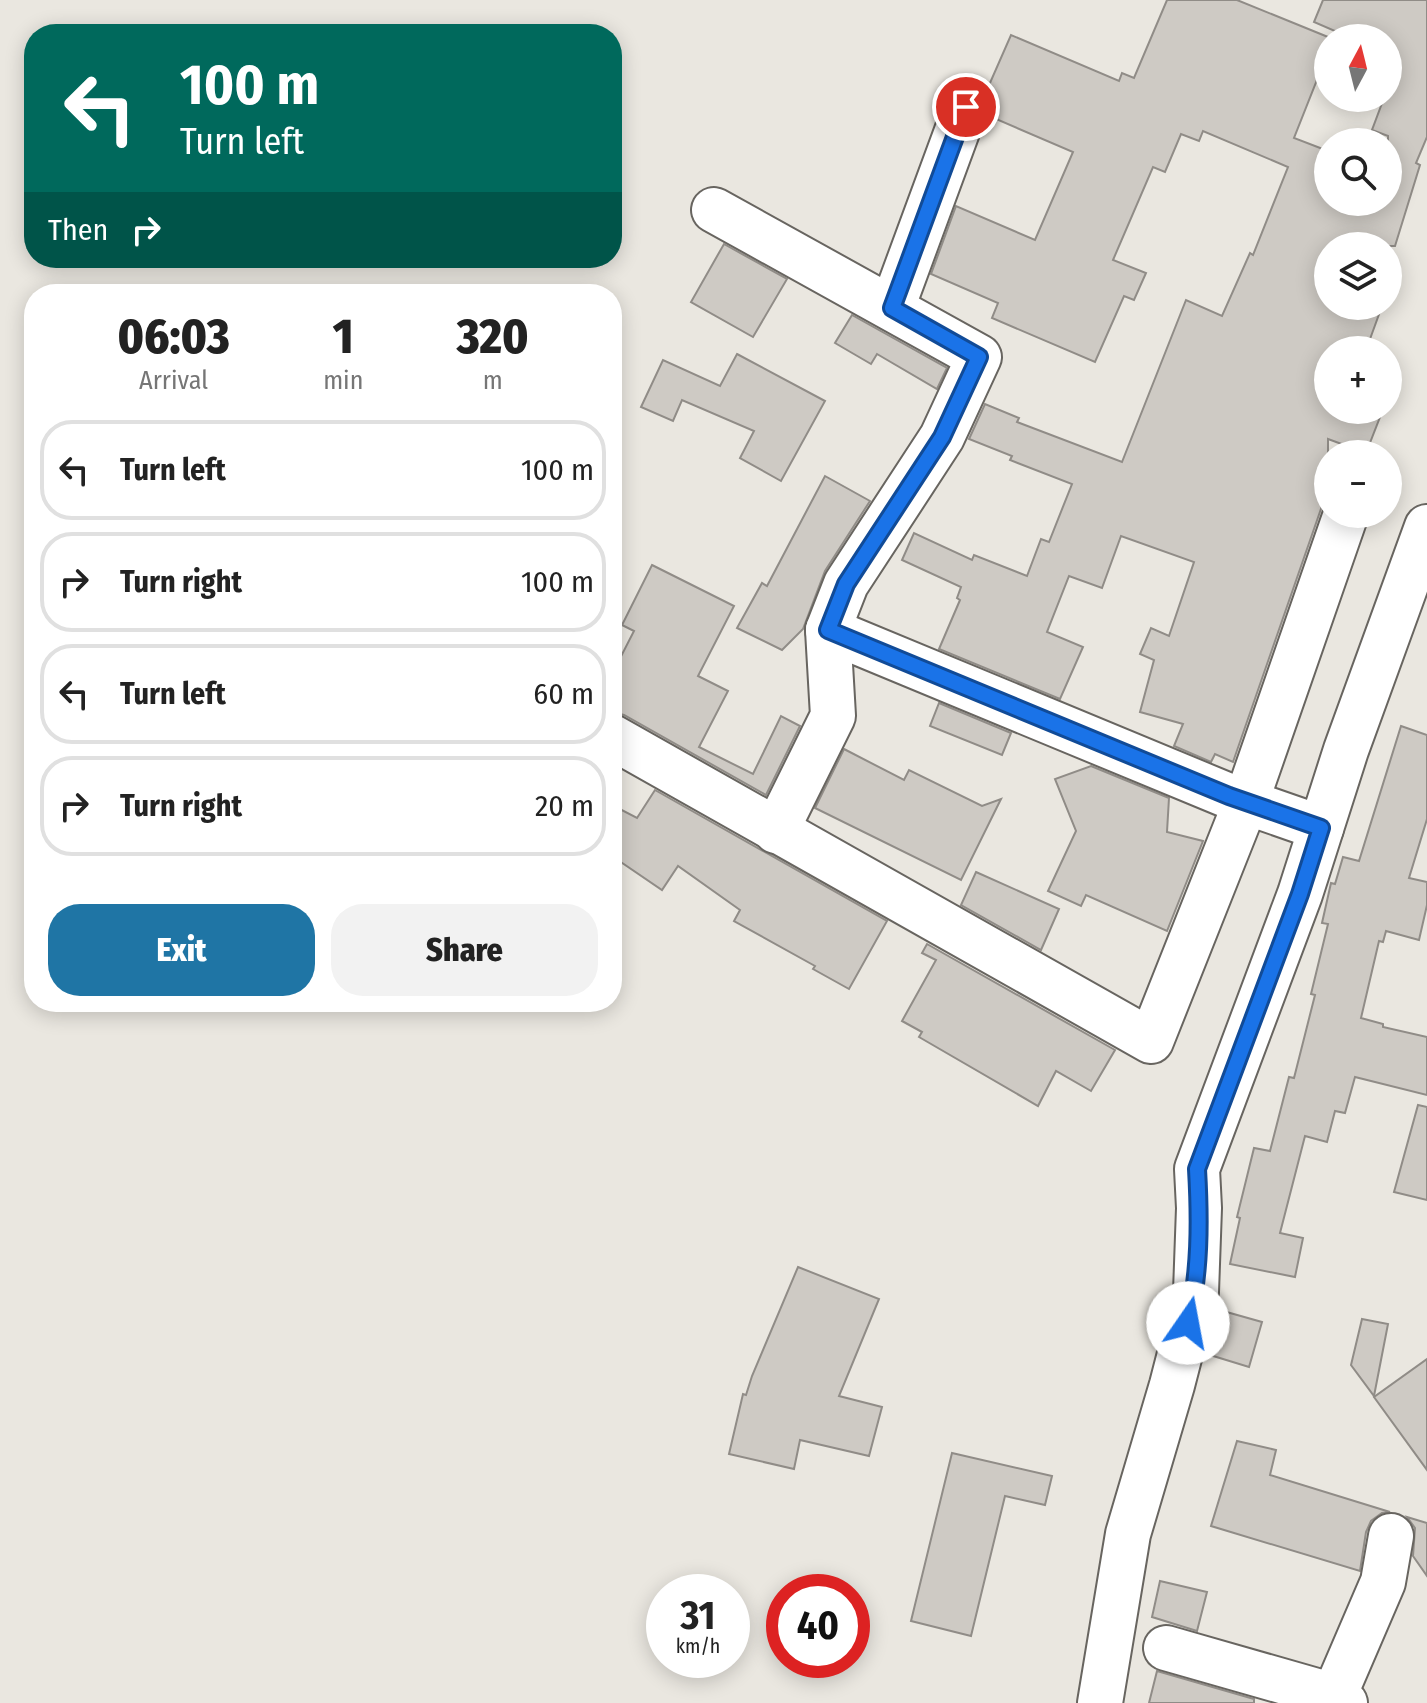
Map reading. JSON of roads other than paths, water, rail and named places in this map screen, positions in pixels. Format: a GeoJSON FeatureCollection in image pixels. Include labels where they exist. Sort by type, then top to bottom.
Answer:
{"type":"FeatureCollection","features":[{"type":"Feature","properties":{"kind":"street"},"geometry":{"type":"LineString","coordinates":[[892,308],[966,107]]}},
{"type":"Feature","properties":{"kind":"street"},"geometry":{"type":"LineString","coordinates":[[714,210],[979,357],[942,437],[846,584],[828,630],[833,716],[776,831]]}},
{"type":"Feature","properties":{"kind":"street"},"geometry":{"type":"LineString","coordinates":[[1100,1703],[1128,1534],[1196,1292],[1197,1169],[1300,894],[1377,663],[1427,527]]}},
{"type":"Feature","properties":{"kind":"street"},"geometry":{"type":"LineString","coordinates":[[622,743],[1151,1041],[1246,802],[1341,528]]}},
{"type":"Feature","properties":{"kind":"street"},"geometry":{"type":"LineString","coordinates":[[828,630],[1246,802],[1321,828]]}},
{"type":"Feature","properties":{"kind":"street"},"geometry":{"type":"LineString","coordinates":[[1166,1648],[1340,1700],[1383,1582],[1391,1536]]}}]}
